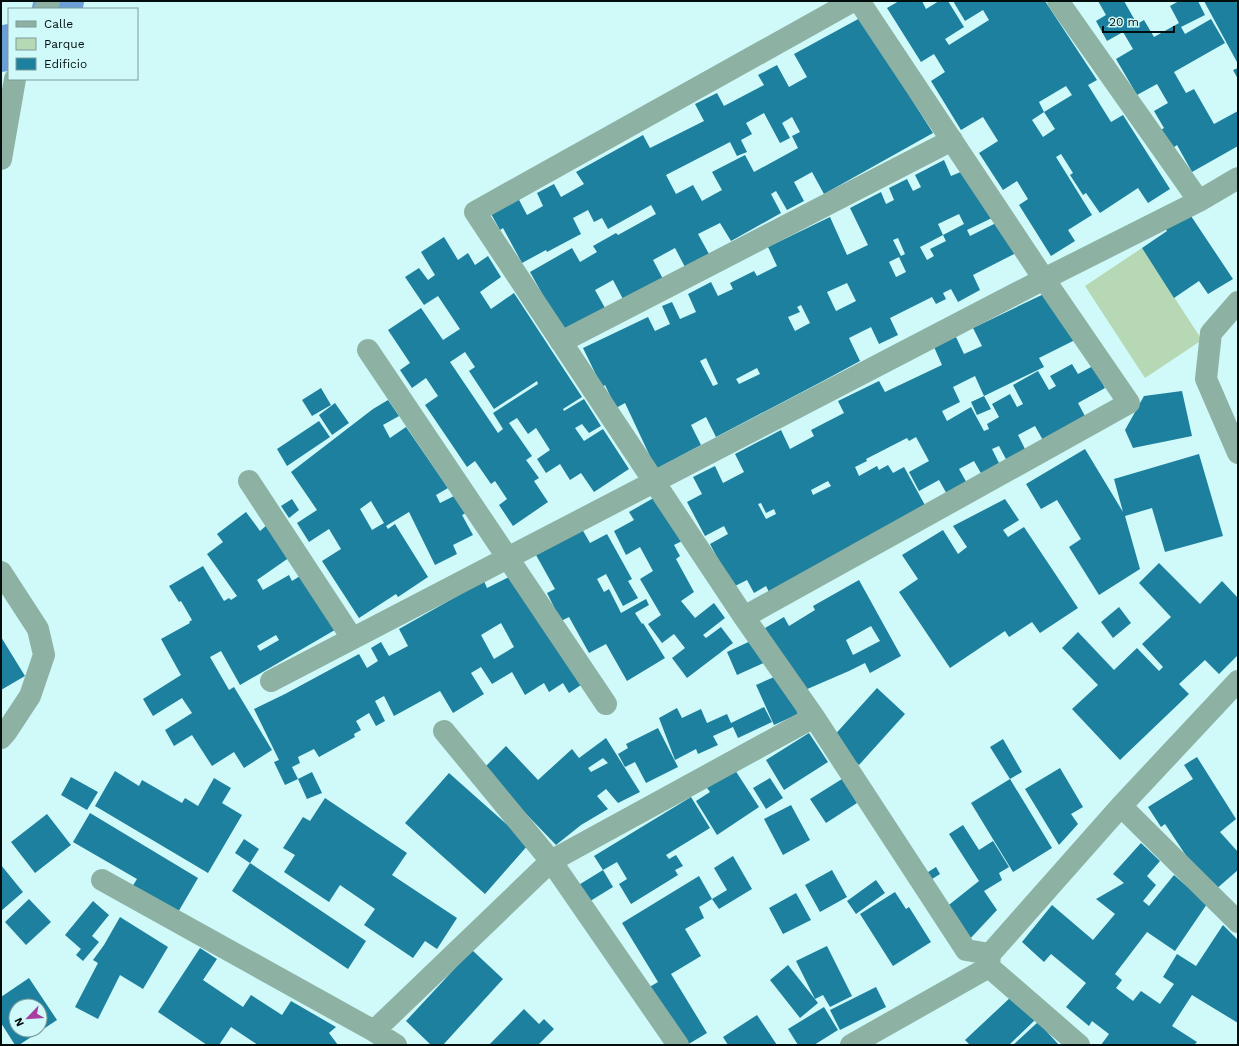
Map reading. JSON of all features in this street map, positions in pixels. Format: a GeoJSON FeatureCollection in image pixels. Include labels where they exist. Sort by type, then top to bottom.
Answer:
{"type":"FeatureCollection","features":[{"type":"Feature","properties":{"kind":"street"},"geometry":{"type":"LineString","coordinates":[[853,1],[475,212],[744,617],[814,717],[966,950],[990,961],[1079,1045]]}},
{"type":"Feature","properties":{"kind":"street"},"geometry":{"type":"LineString","coordinates":[[744,617],[1129,403],[1044,279],[859,1]]}},
{"type":"Feature","properties":{"kind":"street"},"geometry":{"type":"LineString","coordinates":[[1058,1],[1199,201]]}},
{"type":"Feature","properties":{"kind":"street"},"geometry":{"type":"LineString","coordinates":[[1,159],[15,80]]}},
{"type":"Feature","properties":{"kind":"street"},"geometry":{"type":"LineString","coordinates":[[561,342],[952,140]]}},
{"type":"Feature","properties":{"kind":"street"},"geometry":{"type":"LineString","coordinates":[[271,680],[1044,279],[1199,201],[1238,178]]}},
{"type":"Feature","properties":{"kind":"street"},"geometry":{"type":"LineString","coordinates":[[1238,302],[1210,333],[1206,379],[1238,452]]}},
{"type":"Feature","properties":{"kind":"street"},"geometry":{"type":"LineString","coordinates":[[368,350],[606,704]]}},
{"type":"Feature","properties":{"kind":"street"},"geometry":{"type":"LineString","coordinates":[[249,481],[352,638]]}},
{"type":"Feature","properties":{"kind":"street"},"geometry":{"type":"LineString","coordinates":[[1,572],[38,629],[44,655],[30,696],[1,738]]}},
{"type":"Feature","properties":{"kind":"street"},"geometry":{"type":"LineString","coordinates":[[851,1045],[990,961],[1121,806],[1238,682]]}},
{"type":"Feature","properties":{"kind":"street"},"geometry":{"type":"LineString","coordinates":[[374,1031],[551,861],[814,717]]}},
{"type":"Feature","properties":{"kind":"street"},"geometry":{"type":"LineString","coordinates":[[444,730],[551,861],[678,1045]]}},
{"type":"Feature","properties":{"kind":"street"},"geometry":{"type":"LineString","coordinates":[[1121,806],[1238,922]]}},
{"type":"Feature","properties":{"kind":"street"},"geometry":{"type":"LineString","coordinates":[[102,880],[374,1031],[396,1045]]}},
{"type":"Feature","properties":{"kind":"green space"},"geometry":{"type":"Polygon","coordinates":[[[1142,248],[1202,340],[1145,378],[1085,286],[1142,248]]]}},
{"type":"Feature","properties":{"kind":"building"},"geometry":{"type":"Polygon","coordinates":[[[899,1],[922,1],[926,9],[939,1],[948,1],[964,27],[945,39],[949,45],[989,20],[983,10],[965,21],[953,1],[1045,1],[1097,80],[1088,85],[1111,122],[1123,115],[1170,189],[1148,203],[1138,188],[1100,213],[1086,193],[1083,195],[1070,175],[1073,173],[1061,154],[1056,157],[1092,215],[1068,230],[1075,241],[1051,256],[1019,205],[1028,199],[1017,181],[1003,190],[979,153],[998,141],[983,117],[961,130],[931,81],[945,72],[934,54],[921,62],[887,8],[899,1]],[[1066,86],[1039,102],[1044,112],[1072,95],[1066,86]],[[1044,112],[1032,120],[1043,137],[1055,129],[1044,112]]]}},
{"type":"Feature","properties":{"kind":"building"},"geometry":{"type":"Polygon","coordinates":[[[1098,1],[1124,1],[1137,24],[1144,20],[1154,37],[1179,23],[1170,6],[1179,1],[1198,1],[1205,15],[1181,27],[1185,34],[1211,19],[1225,43],[1174,72],[1186,93],[1194,89],[1214,124],[1238,111],[1238,146],[1192,172],[1177,145],[1170,150],[1159,131],[1164,128],[1154,111],[1168,103],[1157,84],[1137,95],[1116,59],[1133,49],[1123,32],[1107,41],[1096,21],[1106,15],[1098,1]]]}},
{"type":"Feature","properties":{"kind":"building"},"geometry":{"type":"Polygon","coordinates":[[[1204,1],[1236,1],[1238,5],[1238,64],[1204,1]]]}},
{"type":"Feature","properties":{"kind":"building"},"geometry":{"type":"Polygon","coordinates":[[[860,18],[933,133],[824,194],[812,172],[794,182],[804,201],[787,210],[776,191],[771,194],[781,213],[731,241],[720,223],[698,234],[709,254],[685,267],[675,248],[653,260],[663,279],[624,301],[613,280],[595,290],[605,308],[563,331],[530,272],[572,248],[580,262],[597,252],[593,246],[616,233],[618,235],[656,214],[651,205],[608,229],[602,218],[594,222],[588,210],[573,218],[581,234],[522,263],[503,228],[500,230],[490,212],[518,198],[527,215],[543,206],[537,193],[554,184],[561,197],[584,184],[576,172],[643,135],[650,148],[704,121],[695,104],[717,93],[724,106],[764,85],[758,75],[777,65],[789,87],[807,77],[794,54],[860,18]],[[764,113],[746,123],[752,134],[741,140],[747,152],[737,156],[730,142],[666,175],[676,194],[693,185],[702,201],[722,190],[712,172],[745,155],[754,172],[798,148],[792,136],[800,132],[792,117],[782,123],[790,138],[780,143],[764,113]]]}},
{"type":"Feature","properties":{"kind":"building"},"geometry":{"type":"Polygon","coordinates":[[[1238,68],[1238,79],[1233,70],[1238,68]]]}},
{"type":"Feature","properties":{"kind":"building"},"geometry":{"type":"Polygon","coordinates":[[[944,160],[951,176],[963,171],[994,217],[967,230],[970,236],[998,222],[1018,252],[973,275],[980,290],[958,302],[951,289],[943,293],[946,299],[936,304],[932,297],[890,318],[898,335],[879,344],[871,327],[849,338],[860,361],[821,382],[716,437],[706,417],[691,425],[701,445],[656,469],[625,403],[616,408],[605,385],[602,387],[583,348],[648,317],[655,331],[670,324],[662,306],[672,302],[680,319],[696,312],[688,294],[711,282],[718,296],[733,289],[730,283],[754,271],[757,276],[777,266],[768,247],[830,217],[847,255],[868,245],[850,208],[881,192],[886,204],[894,200],[889,188],[907,179],[913,191],[921,187],[915,175],[944,160]],[[959,214],[938,224],[943,235],[964,224],[959,214]],[[943,235],[920,247],[927,260],[934,256],[930,249],[946,241],[943,235]],[[898,238],[893,240],[901,256],[905,254],[898,238]],[[899,257],[889,262],[896,277],[906,272],[899,257]],[[847,283],[827,292],[836,311],[856,301],[847,283]],[[801,305],[797,307],[800,312],[788,317],[795,331],[810,323],[801,305]],[[706,358],[700,361],[713,386],[718,384],[706,358]],[[757,368],[736,379],[739,384],[760,374],[757,368]]]}},
{"type":"Feature","properties":{"kind":"building"},"geometry":{"type":"Polygon","coordinates":[[[1187,210],[1233,279],[1208,294],[1199,281],[1174,298],[1142,248],[1167,231],[1163,225],[1187,210]]]}},
{"type":"Feature","properties":{"kind":"building"},"geometry":{"type":"Polygon","coordinates":[[[444,237],[458,260],[468,253],[475,265],[488,256],[501,277],[480,292],[491,309],[514,293],[582,397],[563,409],[564,411],[584,399],[601,426],[589,433],[582,424],[575,428],[584,441],[603,429],[629,469],[594,492],[581,473],[570,480],[560,464],[546,473],[537,459],[550,450],[536,428],[528,434],[517,418],[509,423],[532,456],[526,460],[539,478],[534,481],[548,502],[513,526],[499,505],[507,499],[495,481],[491,484],[475,461],[467,467],[425,405],[438,396],[426,378],[412,388],[400,370],[410,363],[388,330],[421,308],[443,340],[460,329],[438,296],[424,305],[405,277],[419,268],[428,280],[435,275],[421,252],[444,237]],[[465,352],[450,362],[498,433],[503,429],[493,413],[538,384],[537,381],[494,409],[469,371],[475,367],[465,352]]]}},
{"type":"Feature","properties":{"kind":"building"},"geometry":{"type":"Polygon","coordinates":[[[1048,292],[1079,338],[1039,358],[1044,367],[984,396],[975,376],[953,387],[960,402],[942,411],[947,421],[971,407],[984,431],[989,429],[987,424],[999,417],[992,404],[1010,394],[1017,407],[1023,404],[1013,385],[1038,371],[1049,390],[1056,386],[1050,376],[1072,364],[1078,374],[1093,366],[1105,388],[1078,403],[1086,418],[1044,442],[1035,426],[1018,435],[1026,451],[1007,461],[999,446],[992,449],[1000,465],[982,475],[974,461],[959,469],[968,485],[948,496],[939,480],[919,491],[909,472],[929,461],[916,437],[909,441],[907,438],[866,459],[867,461],[855,467],[859,476],[877,466],[879,470],[888,465],[893,473],[904,467],[926,507],[769,592],[766,586],[754,593],[747,580],[733,587],[710,544],[728,534],[724,526],[705,536],[687,502],[702,494],[693,477],[715,466],[723,483],[744,472],[735,454],[781,430],[790,449],[814,436],[811,430],[844,413],[838,401],[879,381],[885,392],[942,365],[934,347],[956,337],[964,354],[982,346],[973,328],[1048,292]],[[828,481],[811,490],[813,495],[831,486],[828,481]],[[761,503],[758,504],[766,519],[776,514],[774,509],[766,513],[761,503]]]}},
{"type":"Feature","properties":{"kind":"building"},"geometry":{"type":"Polygon","coordinates":[[[321,388],[331,405],[312,416],[302,400],[321,388]]]}},
{"type":"Feature","properties":{"kind":"building"},"geometry":{"type":"Polygon","coordinates":[[[1182,391],[1192,436],[1133,448],[1125,430],[1144,396],[1182,391]]]}},
{"type":"Feature","properties":{"kind":"building"},"geometry":{"type":"Polygon","coordinates":[[[984,396],[991,409],[977,415],[971,402],[984,396]]]}},
{"type":"Feature","properties":{"kind":"building"},"geometry":{"type":"Polygon","coordinates":[[[388,400],[399,416],[383,425],[390,438],[406,427],[448,488],[436,495],[440,503],[454,496],[466,513],[462,515],[473,535],[453,545],[457,554],[435,565],[409,512],[386,526],[388,529],[395,524],[428,577],[398,597],[396,594],[359,618],[322,561],[341,549],[329,529],[309,542],[297,523],[317,510],[291,472],[373,409],[388,400]],[[371,501],[360,509],[372,530],[384,523],[371,501]]]}},
{"type":"Feature","properties":{"kind":"building"},"geometry":{"type":"Polygon","coordinates":[[[335,403],[349,423],[332,435],[319,415],[335,403]]]}},
{"type":"Feature","properties":{"kind":"building"},"geometry":{"type":"Polygon","coordinates":[[[319,421],[330,437],[287,466],[277,449],[319,421]]]}},
{"type":"Feature","properties":{"kind":"building"},"geometry":{"type":"Polygon","coordinates":[[[1085,449],[1123,512],[1114,479],[1199,454],[1223,536],[1165,552],[1152,508],[1125,516],[1140,569],[1099,595],[1069,547],[1081,539],[1057,500],[1041,509],[1026,484],[1085,449]]]}},
{"type":"Feature","properties":{"kind":"building"},"geometry":{"type":"Polygon","coordinates":[[[657,496],[682,541],[674,545],[680,556],[676,559],[694,592],[681,601],[695,618],[714,603],[725,618],[703,635],[706,638],[721,627],[733,643],[687,678],[672,658],[685,648],[674,634],[662,643],[648,624],[661,615],[640,579],[653,571],[640,547],[626,555],[614,531],[634,520],[629,512],[657,496]]]}},
{"type":"Feature","properties":{"kind":"building"},"geometry":{"type":"Polygon","coordinates":[[[292,499],[299,510],[289,518],[281,506],[292,499]]]}},
{"type":"Feature","properties":{"kind":"building"},"geometry":{"type":"Polygon","coordinates":[[[1005,499],[1019,520],[1003,530],[1008,537],[1024,527],[1078,608],[1040,633],[1032,622],[1009,637],[1005,631],[950,668],[899,592],[918,579],[902,555],[943,530],[958,554],[967,547],[953,526],[1005,499]]]}},
{"type":"Feature","properties":{"kind":"building"},"geometry":{"type":"Polygon","coordinates":[[[246,512],[260,531],[267,525],[290,557],[257,580],[263,590],[289,575],[292,581],[305,573],[340,627],[240,685],[221,651],[210,657],[229,690],[234,687],[272,750],[244,768],[234,752],[212,766],[192,735],[174,746],[165,730],[192,713],[182,698],[153,716],[143,699],[181,675],[161,639],[190,623],[189,622],[192,620],[181,601],[179,602],[169,586],[203,566],[224,601],[229,598],[231,600],[237,596],[207,554],[223,542],[217,534],[246,512]],[[276,635],[257,646],[260,651],[279,640],[276,635]]]}},
{"type":"Feature","properties":{"kind":"building"},"geometry":{"type":"Polygon","coordinates":[[[582,529],[590,543],[607,534],[632,579],[628,581],[638,598],[623,606],[606,574],[597,579],[604,592],[609,589],[621,613],[646,599],[649,605],[635,613],[665,658],[627,681],[606,644],[589,653],[569,617],[561,621],[547,593],[555,589],[536,555],[582,529]]]}},
{"type":"Feature","properties":{"kind":"building"},"geometry":{"type":"Polygon","coordinates":[[[1159,563],[1200,604],[1222,581],[1238,598],[1238,655],[1219,674],[1205,660],[1179,684],[1189,694],[1120,760],[1072,709],[1098,685],[1062,648],[1078,632],[1114,670],[1137,648],[1159,671],[1163,667],[1142,644],[1171,617],[1139,583],[1159,563]]]}},
{"type":"Feature","properties":{"kind":"building"},"geometry":{"type":"Polygon","coordinates":[[[509,577],[581,685],[569,693],[563,683],[549,692],[544,683],[525,695],[512,672],[492,684],[481,667],[471,673],[484,694],[453,713],[440,691],[394,716],[384,696],[375,701],[385,721],[376,726],[369,713],[356,721],[361,730],[354,734],[355,737],[319,757],[314,749],[298,757],[300,763],[292,767],[298,779],[285,785],[274,762],[279,760],[254,709],[359,654],[367,668],[378,661],[371,648],[381,642],[389,656],[408,646],[399,629],[484,581],[487,588],[509,577]],[[501,623],[481,635],[494,659],[514,647],[501,623]]]}},
{"type":"Feature","properties":{"kind":"building"},"geometry":{"type":"Polygon","coordinates":[[[859,580],[901,656],[870,673],[865,663],[805,690],[787,667],[765,628],[784,617],[789,626],[815,610],[813,606],[859,580]],[[871,626],[846,640],[853,655],[880,641],[871,626]]]}},
{"type":"Feature","properties":{"kind":"building"},"geometry":{"type":"Polygon","coordinates":[[[1119,607],[1131,623],[1113,638],[1101,622],[1119,607]]]}},
{"type":"Feature","properties":{"kind":"building"},"geometry":{"type":"Polygon","coordinates":[[[1,637],[25,676],[1,690],[1,637]]]}},
{"type":"Feature","properties":{"kind":"building"},"geometry":{"type":"Polygon","coordinates":[[[757,638],[768,661],[737,675],[727,652],[757,638]]]}},
{"type":"Feature","properties":{"kind":"building"},"geometry":{"type":"Polygon","coordinates":[[[781,674],[798,714],[774,725],[756,685],[781,674]]]}},
{"type":"Feature","properties":{"kind":"building"},"geometry":{"type":"Polygon","coordinates":[[[877,688],[905,714],[859,765],[831,739],[877,688]]]}},
{"type":"Feature","properties":{"kind":"building"},"geometry":{"type":"Polygon","coordinates":[[[764,707],[772,722],[738,738],[733,727],[713,736],[718,745],[698,754],[696,749],[675,760],[659,718],[677,708],[682,718],[701,709],[707,723],[727,714],[731,723],[764,707]]]}},
{"type":"Feature","properties":{"kind":"building"},"geometry":{"type":"Polygon","coordinates":[[[658,728],[678,767],[646,783],[635,762],[625,767],[618,754],[628,748],[626,744],[658,728]]]}},
{"type":"Feature","properties":{"kind":"building"},"geometry":{"type":"Polygon","coordinates":[[[809,733],[828,762],[784,790],[766,760],[809,733]]]}},
{"type":"Feature","properties":{"kind":"building"},"geometry":{"type":"Polygon","coordinates":[[[606,738],[640,792],[618,803],[606,789],[597,796],[608,809],[581,825],[556,845],[483,769],[506,746],[538,780],[572,749],[579,758],[606,738]],[[603,758],[588,768],[591,772],[608,763],[603,758]]]}},
{"type":"Feature","properties":{"kind":"building"},"geometry":{"type":"Polygon","coordinates":[[[1003,739],[1022,772],[1010,779],[990,747],[1003,739]]]}},
{"type":"Feature","properties":{"kind":"building"},"geometry":{"type":"Polygon","coordinates":[[[1197,757],[1236,819],[1220,832],[1238,852],[1238,870],[1215,890],[1189,860],[1165,824],[1161,827],[1148,807],[1193,779],[1184,765],[1197,757]]]}},
{"type":"Feature","properties":{"kind":"building"},"geometry":{"type":"Polygon","coordinates":[[[1060,768],[1083,807],[1071,814],[1078,824],[1059,845],[1025,789],[1060,768]]]}},
{"type":"Feature","properties":{"kind":"building"},"geometry":{"type":"Polygon","coordinates":[[[735,770],[759,807],[717,835],[696,801],[710,792],[707,788],[735,770]]]}},
{"type":"Feature","properties":{"kind":"building"},"geometry":{"type":"Polygon","coordinates":[[[115,771],[139,786],[142,780],[182,803],[185,798],[198,806],[214,778],[231,788],[222,803],[242,815],[208,873],[95,806],[115,771]]]}},
{"type":"Feature","properties":{"kind":"building"},"geometry":{"type":"Polygon","coordinates":[[[312,772],[322,793],[307,799],[298,779],[312,772]]]}},
{"type":"Feature","properties":{"kind":"building"},"geometry":{"type":"Polygon","coordinates":[[[449,773],[529,844],[485,894],[405,823],[449,773]]]}},
{"type":"Feature","properties":{"kind":"building"},"geometry":{"type":"Polygon","coordinates":[[[71,777],[98,792],[87,810],[61,795],[71,777]]]}},
{"type":"Feature","properties":{"kind":"building"},"geometry":{"type":"Polygon","coordinates":[[[770,778],[783,798],[766,809],[753,788],[770,778]]]}},
{"type":"Feature","properties":{"kind":"building"},"geometry":{"type":"Polygon","coordinates":[[[842,779],[857,803],[826,823],[810,799],[842,779]]]}},
{"type":"Feature","properties":{"kind":"building"},"geometry":{"type":"Polygon","coordinates":[[[1010,779],[1052,848],[1013,872],[971,803],[1010,779]]]}},
{"type":"Feature","properties":{"kind":"building"},"geometry":{"type":"Polygon","coordinates":[[[691,797],[710,828],[666,855],[669,859],[676,855],[683,866],[675,870],[678,875],[631,904],[619,884],[627,879],[617,862],[603,870],[594,856],[691,797]]]}},
{"type":"Feature","properties":{"kind":"building"},"geometry":{"type":"Polygon","coordinates":[[[325,798],[407,853],[392,875],[457,918],[437,949],[425,941],[413,958],[364,925],[375,909],[340,885],[329,902],[284,872],[295,855],[283,848],[303,817],[310,821],[325,798]]]}},
{"type":"Feature","properties":{"kind":"building"},"geometry":{"type":"Polygon","coordinates":[[[791,805],[810,840],[783,855],[764,819],[791,805]]]}},
{"type":"Feature","properties":{"kind":"building"},"geometry":{"type":"Polygon","coordinates":[[[90,813],[198,878],[177,914],[132,887],[137,879],[73,842],[90,813]]]}},
{"type":"Feature","properties":{"kind":"building"},"geometry":{"type":"Polygon","coordinates":[[[47,814],[71,845],[35,873],[11,842],[47,814]]]}},
{"type":"Feature","properties":{"kind":"building"},"geometry":{"type":"Polygon","coordinates":[[[963,825],[979,850],[993,841],[1009,867],[999,873],[1002,880],[984,891],[997,910],[967,942],[945,908],[979,881],[949,834],[963,825]]]}},
{"type":"Feature","properties":{"kind":"building"},"geometry":{"type":"Polygon","coordinates":[[[244,839],[259,849],[250,863],[235,853],[244,839]]]}},
{"type":"Feature","properties":{"kind":"building"},"geometry":{"type":"Polygon","coordinates":[[[1141,843],[1160,861],[1147,876],[1156,885],[1143,901],[1149,906],[1174,875],[1207,904],[1175,951],[1147,932],[1115,974],[1122,980],[1116,988],[1133,1001],[1141,991],[1160,1004],[1174,984],[1163,977],[1177,954],[1196,966],[1223,925],[1238,940],[1238,1023],[1192,995],[1172,1026],[1197,1042],[1194,1045],[1101,1045],[1109,1034],[1092,1021],[1089,1026],[1066,1007],[1086,983],[1051,954],[1044,962],[1022,942],[1052,905],[1093,940],[1115,914],[1096,899],[1124,883],[1113,874],[1141,843]]]}},
{"type":"Feature","properties":{"kind":"building"},"geometry":{"type":"Polygon","coordinates":[[[733,856],[752,889],[719,909],[712,899],[727,890],[714,868],[733,856]]]}},
{"type":"Feature","properties":{"kind":"building"},"geometry":{"type":"Polygon","coordinates":[[[250,863],[366,941],[348,969],[232,891],[250,863]]]}},
{"type":"Feature","properties":{"kind":"building"},"geometry":{"type":"Polygon","coordinates":[[[1,865],[23,892],[1,911],[1,865]]]}},
{"type":"Feature","properties":{"kind":"building"},"geometry":{"type":"Polygon","coordinates":[[[936,867],[940,874],[929,881],[925,874],[936,867]]]}},
{"type":"Feature","properties":{"kind":"building"},"geometry":{"type":"Polygon","coordinates":[[[603,870],[613,887],[587,903],[577,886],[603,870]]]}},
{"type":"Feature","properties":{"kind":"building"},"geometry":{"type":"Polygon","coordinates":[[[832,870],[847,897],[820,912],[805,885],[832,870]]]}},
{"type":"Feature","properties":{"kind":"building"},"geometry":{"type":"Polygon","coordinates":[[[699,876],[712,899],[699,907],[704,918],[685,929],[701,956],[671,974],[707,1033],[687,1045],[646,989],[658,982],[622,923],[699,876]]]}},
{"type":"Feature","properties":{"kind":"building"},"geometry":{"type":"Polygon","coordinates":[[[876,880],[885,893],[856,914],[847,901],[876,880]]]}},
{"type":"Feature","properties":{"kind":"building"},"geometry":{"type":"Polygon","coordinates":[[[895,892],[906,909],[909,907],[931,942],[893,966],[860,914],[895,892]]]}},
{"type":"Feature","properties":{"kind":"building"},"geometry":{"type":"Polygon","coordinates":[[[796,893],[811,920],[783,934],[769,908],[796,893]]]}},
{"type":"Feature","properties":{"kind":"building"},"geometry":{"type":"Polygon","coordinates":[[[29,899],[51,922],[26,945],[5,922],[29,899]]]}},
{"type":"Feature","properties":{"kind":"building"},"geometry":{"type":"Polygon","coordinates":[[[93,901],[109,915],[92,936],[99,942],[83,961],[76,955],[81,949],[65,935],[93,901]]]}},
{"type":"Feature","properties":{"kind":"building"},"geometry":{"type":"Polygon","coordinates":[[[120,917],[168,947],[143,989],[120,975],[98,1019],[75,1007],[98,963],[93,960],[104,945],[120,917]]]}},
{"type":"Feature","properties":{"kind":"building"},"geometry":{"type":"Polygon","coordinates":[[[827,946],[852,996],[830,1007],[823,995],[815,999],[796,961],[827,946]]]}},
{"type":"Feature","properties":{"kind":"building"},"geometry":{"type":"Polygon","coordinates":[[[200,948],[217,959],[203,980],[243,1007],[251,995],[282,1015],[291,1001],[336,1027],[329,1033],[338,1045],[258,1045],[231,1027],[219,1045],[207,1045],[158,1012],[200,948]]]}},
{"type":"Feature","properties":{"kind":"building"},"geometry":{"type":"Polygon","coordinates":[[[472,950],[503,979],[443,1045],[431,1045],[406,1021],[472,950]]]}},
{"type":"Feature","properties":{"kind":"building"},"geometry":{"type":"Polygon","coordinates":[[[788,965],[818,1003],[800,1018],[770,980],[788,965]]]}},
{"type":"Feature","properties":{"kind":"building"},"geometry":{"type":"Polygon","coordinates":[[[29,978],[42,998],[8,998],[8,1034],[1,1023],[1,997],[29,978]]]}},
{"type":"Feature","properties":{"kind":"building"},"geometry":{"type":"Polygon","coordinates":[[[876,987],[886,1007],[840,1030],[830,1010],[876,987]]]}},
{"type":"Feature","properties":{"kind":"building"},"geometry":{"type":"Polygon","coordinates":[[[1012,996],[1035,1020],[1009,1045],[970,1045],[965,1040],[1012,996]]]}},
{"type":"Feature","properties":{"kind":"building"},"geometry":{"type":"Polygon","coordinates":[[[48,1006],[57,1020],[48,1026],[48,1006]]]}},
{"type":"Feature","properties":{"kind":"building"},"geometry":{"type":"Polygon","coordinates":[[[824,1007],[838,1030],[814,1045],[798,1045],[788,1029],[824,1007]]]}},
{"type":"Feature","properties":{"kind":"building"},"geometry":{"type":"Polygon","coordinates":[[[524,1009],[539,1024],[544,1019],[554,1029],[538,1045],[489,1045],[524,1009]]]}},
{"type":"Feature","properties":{"kind":"building"},"geometry":{"type":"Polygon","coordinates":[[[757,1015],[777,1045],[728,1045],[723,1037],[757,1015]]]}},
{"type":"Feature","properties":{"kind":"building"},"geometry":{"type":"Polygon","coordinates":[[[1038,1022],[1059,1045],[1013,1045],[1038,1022]]]}},
{"type":"Feature","properties":{"kind":"building"},"geometry":{"type":"Polygon","coordinates":[[[11,1038],[30,1038],[19,1045],[15,1045],[11,1038]]]}},
{"type":"Feature","properties":{"kind":"waterway"},"geometry":{"type":"LineString","coordinates":[[54,8],[63,1]]}},
{"type":"Feature","properties":{"kind":"waterway"},"geometry":{"type":"LineString","coordinates":[[1,51],[8,46]]}}]}
